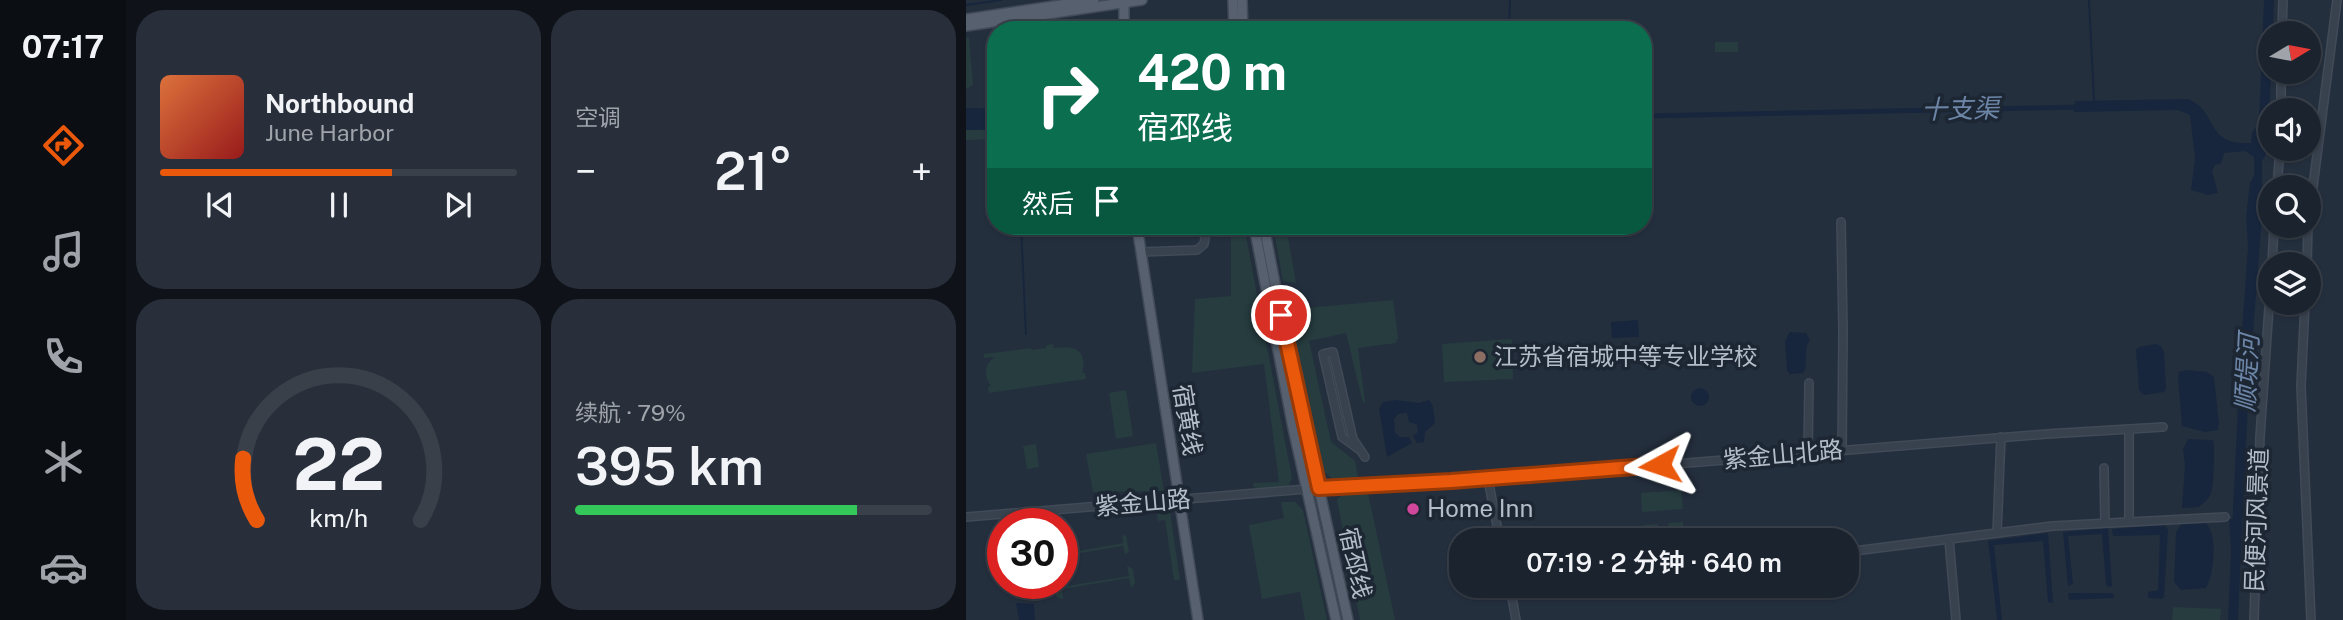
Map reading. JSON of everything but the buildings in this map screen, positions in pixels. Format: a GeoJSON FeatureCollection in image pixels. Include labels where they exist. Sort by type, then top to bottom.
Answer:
{"type":"FeatureCollection","features":[{"type":"Feature","properties":{"kind":"main road"},"geometry":{"type":"LineString","coordinates":[[991,21],[1094,0]]}},
{"type":"Feature","properties":{"kind":"main road"},"geometry":{"type":"LineString","coordinates":[[966,19],[1142,0]]}},
{"type":"Feature","properties":{"kind":"main road"},"geometry":{"type":"LineString","coordinates":[[1233,0],[1234,21]]}},
{"type":"Feature","properties":{"kind":"main road"},"geometry":{"type":"LineString","coordinates":[[1242,0],[1243,21]]}},
{"type":"Feature","properties":{"kind":"main road"},"geometry":{"type":"LineString","coordinates":[[1124,1],[1124,21]]}},
{"type":"Feature","properties":{"kind":"main road"},"geometry":{"type":"LineString","coordinates":[[966,26],[987,22]]}},
{"type":"Feature","properties":{"kind":"main road","name":"宿黄线"},"geometry":{"type":"LineString","coordinates":[[1138,235],[1198,620]]}},
{"type":"Feature","properties":{"kind":"main road","name":"宿邳线"},"geometry":{"type":"LineString","coordinates":[[1256,235],[1293,428],[1336,620]]}},
{"type":"Feature","properties":{"kind":"main road","name":"宿邳线"},"geometry":{"type":"LineString","coordinates":[[1266,235],[1348,620]]}},
{"type":"Feature","properties":{"kind":"street"},"geometry":{"type":"LineString","coordinates":[[2282,21],[2283,0]]}},
{"type":"Feature","properties":{"kind":"street"},"geometry":{"type":"LineString","coordinates":[[2307,252],[2308,225],[2337,0]]}},
{"type":"Feature","properties":{"kind":"street"},"geometry":{"type":"LineString","coordinates":[[1841,222],[1842,450]]}},
{"type":"Feature","properties":{"kind":"street"},"geometry":{"type":"LineString","coordinates":[[1141,252],[1197,250],[1204,244],[1206,235]]}},
{"type":"Feature","properties":{"kind":"street","name":"民便河风景道"},"geometry":{"type":"LineString","coordinates":[[2254,620],[2260,437],[2268,315]]}},
{"type":"Feature","properties":{"kind":"street"},"geometry":{"type":"LineString","coordinates":[[2304,315],[2301,386],[2311,620]]}},
{"type":"Feature","properties":{"kind":"street"},"geometry":{"type":"LineString","coordinates":[[1333,352],[1353,439],[1362,454],[1342,437],[1323,354],[1333,352]]}},
{"type":"Feature","properties":{"kind":"street"},"geometry":{"type":"LineString","coordinates":[[1808,453],[1809,383]]}},
{"type":"Feature","properties":{"kind":"street","name":"紫金山北路"},"geometry":{"type":"LineString","coordinates":[[1319,488],[1488,479],[2001,437],[2163,427]]}},
{"type":"Feature","properties":{"kind":"street"},"geometry":{"type":"LineString","coordinates":[[2129,429],[2129,522]]}},
{"type":"Feature","properties":{"kind":"street"},"geometry":{"type":"LineString","coordinates":[[1997,533],[2001,437]]}},
{"type":"Feature","properties":{"kind":"street"},"geometry":{"type":"LineString","coordinates":[[2104,468],[2105,523]]}},
{"type":"Feature","properties":{"kind":"street"},"geometry":{"type":"LineString","coordinates":[[1488,479],[1497,528]]}},
{"type":"Feature","properties":{"kind":"street","name":"紫金山路"},"geometry":{"type":"LineString","coordinates":[[966,517],[1319,488]]}},
{"type":"Feature","properties":{"kind":"street"},"geometry":{"type":"LineString","coordinates":[[1859,550],[2105,523],[2225,517]]}},
{"type":"Feature","properties":{"kind":"street"},"geometry":{"type":"LineString","coordinates":[[1950,539],[1956,620]]}},
{"type":"Feature","properties":{"kind":"street"},"geometry":{"type":"LineString","coordinates":[[1512,598],[1516,620]]}},
{"type":"Feature","properties":{"kind":"green space"},"geometry":{"type":"Polygon","coordinates":[[[969,37],[973,85],[966,89],[966,38],[969,37]]]}},
{"type":"Feature","properties":{"kind":"green space"},"geometry":{"type":"Polygon","coordinates":[[[1715,42],[1738,42],[1738,52],[1715,52],[1715,42]]]}},
{"type":"Feature","properties":{"kind":"green space"},"geometry":{"type":"Polygon","coordinates":[[[966,130],[987,130],[987,139],[966,140],[966,130]]]}},
{"type":"Feature","properties":{"kind":"green space"},"geometry":{"type":"Polygon","coordinates":[[[1246,235],[1292,478],[1288,487],[1261,490],[1254,487],[1253,483],[1279,482],[1264,364],[1192,373],[1195,299],[1231,296],[1231,237],[1246,235]]]}},
{"type":"Feature","properties":{"kind":"green space"},"geometry":{"type":"Polygon","coordinates":[[[1275,235],[1288,235],[1296,283],[1283,281],[1275,235]]]}},
{"type":"Feature","properties":{"kind":"green space"},"geometry":{"type":"Polygon","coordinates":[[[1393,300],[1398,337],[1396,343],[1358,348],[1363,403],[1346,333],[1309,341],[1331,442],[1355,461],[1358,477],[1334,480],[1321,469],[1289,315],[1295,309],[1393,300]]]}},
{"type":"Feature","properties":{"kind":"green space"},"geometry":{"type":"Polygon","coordinates":[[[1512,340],[1513,379],[1444,382],[1442,344],[1512,340]]]}},
{"type":"Feature","properties":{"kind":"green space"},"geometry":{"type":"Polygon","coordinates":[[[1053,344],[1054,348],[1068,347],[1078,350],[1083,359],[1082,373],[1085,373],[1086,379],[989,393],[988,387],[991,386],[986,370],[995,357],[984,358],[984,354],[1046,348],[1047,345],[1053,344]]]}},
{"type":"Feature","properties":{"kind":"green space"},"geometry":{"type":"Polygon","coordinates":[[[1126,390],[1133,436],[1116,439],[1109,393],[1126,390]]]}},
{"type":"Feature","properties":{"kind":"green space"},"geometry":{"type":"Polygon","coordinates":[[[1156,443],[1164,491],[1093,492],[1086,454],[1156,443]]]}},
{"type":"Feature","properties":{"kind":"green space"},"geometry":{"type":"Polygon","coordinates":[[[1036,444],[1039,467],[1027,469],[1023,446],[1036,444]]]}},
{"type":"Feature","properties":{"kind":"green space"},"geometry":{"type":"Polygon","coordinates":[[[1681,490],[1683,509],[1642,512],[1641,493],[1681,490]]]}},
{"type":"Feature","properties":{"kind":"green space"},"geometry":{"type":"Polygon","coordinates":[[[1368,493],[1395,620],[1360,620],[1337,500],[1343,494],[1368,493]]]}},
{"type":"Feature","properties":{"kind":"green space"},"geometry":{"type":"Polygon","coordinates":[[[1281,502],[1295,502],[1303,510],[1327,620],[1305,620],[1300,592],[1262,599],[1249,525],[1284,518],[1281,502]]]}},
{"type":"Feature","properties":{"kind":"green space"},"geometry":{"type":"Polygon","coordinates":[[[1170,512],[1180,580],[1174,580],[1165,520],[1158,521],[1157,514],[1170,512]]]}},
{"type":"Feature","properties":{"kind":"green space"},"geometry":{"type":"Polygon","coordinates":[[[1683,522],[1683,528],[1669,528],[1668,523],[1683,522]]]}},
{"type":"Feature","properties":{"kind":"green space"},"geometry":{"type":"Polygon","coordinates":[[[1658,524],[1658,528],[1643,528],[1643,525],[1658,524]]]}},
{"type":"Feature","properties":{"kind":"green space"},"geometry":{"type":"Polygon","coordinates":[[[1122,534],[1126,536],[1129,551],[1125,555],[1123,546],[1078,553],[1078,551],[1123,543],[1122,534]]]}},
{"type":"Feature","properties":{"kind":"green space"},"geometry":{"type":"Polygon","coordinates":[[[1127,566],[1133,569],[1135,583],[1131,588],[1129,578],[1078,586],[1078,584],[1129,576],[1127,566]]]}},
{"type":"Feature","properties":{"kind":"green space"},"geometry":{"type":"Polygon","coordinates":[[[2173,607],[2221,609],[2220,620],[2172,620],[2173,607]]]}},
{"type":"Feature","properties":{"kind":"water"},"geometry":{"type":"Polygon","coordinates":[[[2188,99],[2205,112],[2218,133],[2225,139],[2236,142],[2251,143],[2252,132],[2258,125],[2258,161],[2262,161],[2262,175],[2258,175],[2258,238],[2260,238],[2250,374],[2239,373],[2248,247],[2246,217],[2250,183],[2254,175],[2254,157],[2245,151],[2224,153],[2221,164],[2215,165],[2212,171],[2218,193],[2208,195],[2191,190],[2195,158],[2190,115],[2178,110],[2074,112],[2075,101],[2188,99]]]}},
{"type":"Feature","properties":{"kind":"water"},"geometry":{"type":"Polygon","coordinates":[[[966,108],[987,108],[987,130],[966,130],[966,108]]]}},
{"type":"Feature","properties":{"kind":"water"},"geometry":{"type":"Polygon","coordinates":[[[1638,320],[1639,337],[1612,338],[1611,322],[1638,320]]]}},
{"type":"Feature","properties":{"kind":"water"},"geometry":{"type":"Polygon","coordinates":[[[1790,332],[1806,333],[1810,340],[1803,373],[1790,374],[1787,371],[1785,341],[1790,332]]]}},
{"type":"Feature","properties":{"kind":"water"},"geometry":{"type":"Polygon","coordinates":[[[2156,344],[2161,346],[2164,352],[2166,389],[2164,392],[2144,395],[2139,390],[2136,350],[2156,344]]]}},
{"type":"Feature","properties":{"kind":"water"},"geometry":{"type":"Polygon","coordinates":[[[2179,372],[2207,372],[2214,377],[2218,430],[2205,432],[2182,426],[2178,377],[2179,372]]]}},
{"type":"Feature","properties":{"kind":"water"},"geometry":{"type":"Polygon","coordinates":[[[1700,388],[1708,393],[1709,397],[1704,405],[1700,406],[1692,401],[1691,397],[1696,389],[1700,388]]]}},
{"type":"Feature","properties":{"kind":"water"},"geometry":{"type":"Polygon","coordinates":[[[1395,400],[1419,403],[1429,400],[1433,406],[1435,423],[1425,432],[1424,442],[1417,443],[1413,436],[1418,432],[1417,425],[1409,422],[1407,413],[1398,414],[1394,419],[1395,432],[1400,437],[1409,437],[1412,443],[1387,457],[1379,409],[1383,402],[1395,400]]]}},
{"type":"Feature","properties":{"kind":"water"},"geometry":{"type":"Polygon","coordinates":[[[2188,439],[2213,440],[2213,483],[2210,495],[2199,507],[2182,508],[2185,465],[2183,449],[2188,439]]]}},
{"type":"Feature","properties":{"kind":"water"},"geometry":{"type":"Polygon","coordinates":[[[2229,519],[2240,519],[2242,529],[2238,620],[2228,620],[2231,551],[2229,519]]]}},
{"type":"Feature","properties":{"kind":"water"},"geometry":{"type":"Polygon","coordinates":[[[2206,523],[2210,528],[2213,545],[2213,565],[2209,582],[2206,588],[2181,590],[2174,582],[2176,533],[2181,524],[2206,523]]]}},
{"type":"Feature","properties":{"kind":"water"},"geometry":{"type":"Polygon","coordinates":[[[2165,525],[2168,530],[2164,597],[2148,598],[2148,592],[2158,590],[2160,535],[2113,536],[2112,529],[2165,525]]]}},
{"type":"Feature","properties":{"kind":"water"},"geometry":{"type":"Polygon","coordinates":[[[2108,528],[2112,586],[2108,587],[2106,584],[2102,534],[2068,536],[2073,584],[2068,586],[2063,532],[2108,528]]]}},
{"type":"Feature","properties":{"kind":"water"},"geometry":{"type":"Polygon","coordinates":[[[2048,533],[2053,603],[2048,602],[2043,541],[1994,545],[2002,620],[1997,620],[1988,541],[2048,533]]]}},
{"type":"Feature","properties":{"kind":"water"},"geometry":{"type":"Polygon","coordinates":[[[2068,593],[2113,593],[2114,598],[2069,600],[2068,593]]]}},
{"type":"Feature","properties":{"kind":"water"},"geometry":{"type":"Polygon","coordinates":[[[1016,603],[1034,604],[1035,620],[1019,620],[1016,603]]]}},
{"type":"Feature","properties":{"kind":"waterway"},"geometry":{"type":"LineString","coordinates":[[966,5],[1002,0]]}},
{"type":"Feature","properties":{"kind":"waterway"},"geometry":{"type":"LineString","coordinates":[[1509,21],[1510,0]]}},
{"type":"Feature","properties":{"kind":"waterway"},"geometry":{"type":"LineString","coordinates":[[2089,0],[2094,100]]}},
{"type":"Feature","properties":{"kind":"waterway","name":"顺堤河"},"geometry":{"type":"LineString","coordinates":[[2265,98],[2269,0]]}},
{"type":"Feature","properties":{"kind":"waterway","name":"十支渠"},"geometry":{"type":"LineString","coordinates":[[1652,116],[2082,107]]}},
{"type":"Feature","properties":{"kind":"waterway"},"geometry":{"type":"LineString","coordinates":[[1021,235],[1026,334]]}},
{"type":"Feature","properties":{"kind":"waterway","name":"顺堤河"},"geometry":{"type":"LineString","coordinates":[[2237,530],[2245,363]]}},
{"type":"Feature","properties":{"kind":"place","name":"江苏省宿城中等专业学校"},"geometry":{"type":"Point","coordinates":[1480,357]}},
{"type":"Feature","properties":{"kind":"place","name":"Home Inn"},"geometry":{"type":"Point","coordinates":[1413,509]}},
{"type":"Feature","properties":{"kind":"route"},"geometry":{"type":"LineString","coordinates":[[1281,315],[1319,488],[1660,465]]}}]}
